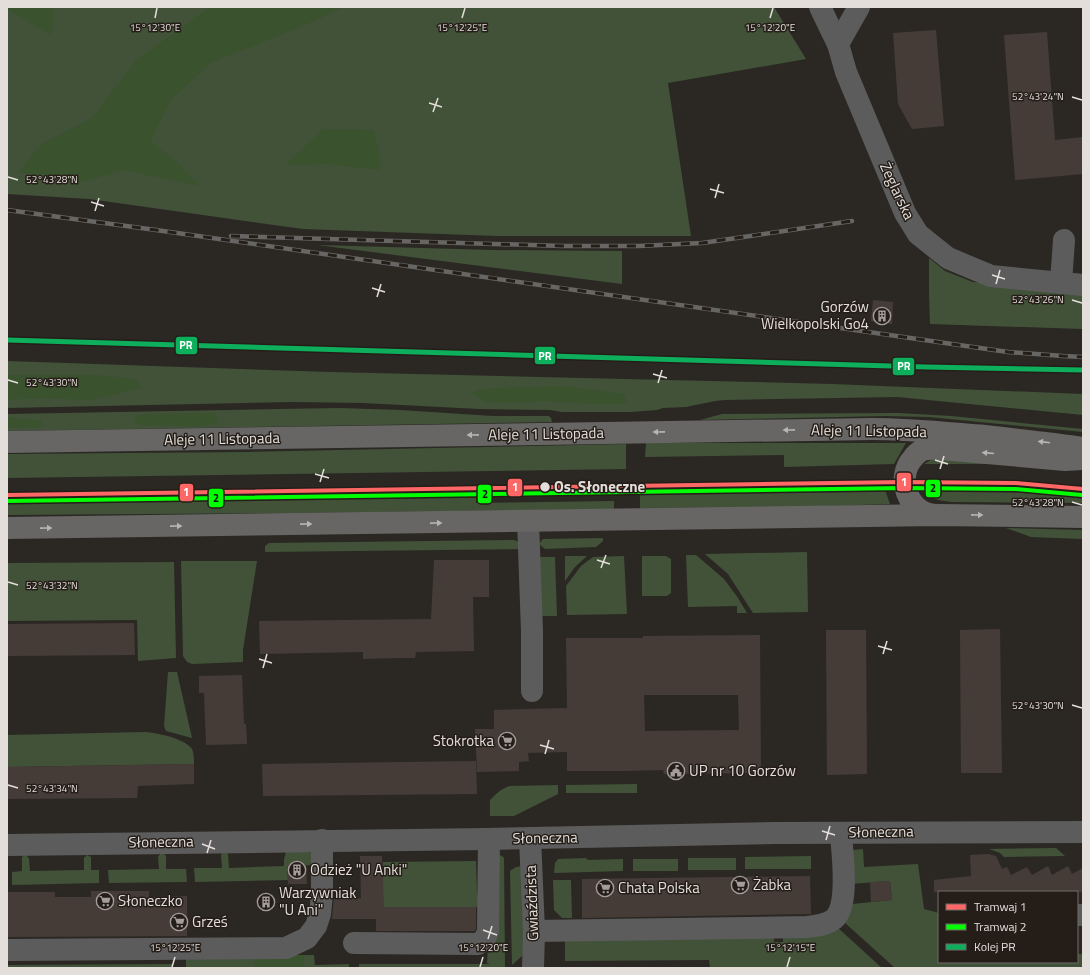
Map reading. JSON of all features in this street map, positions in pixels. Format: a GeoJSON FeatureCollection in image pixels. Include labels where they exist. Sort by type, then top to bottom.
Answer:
{"type":"FeatureCollection","features":[{"type":"Feature","properties":{"kind":"main road","name":"Aleje 11 Listopada"},"geometry":{"type":"LineString","coordinates":[[7,442],[872,429],[940,432],[1048,442],[1083,448]]}},
{"type":"Feature","properties":{"kind":"main road"},"geometry":{"type":"LineString","coordinates":[[938,515],[918,508],[912,503],[905,490],[904,482],[907,467],[910,460],[922,450],[941,449],[1065,460],[1083,459]]}},
{"type":"Feature","properties":{"kind":"main road"},"geometry":{"type":"LineString","coordinates":[[7,528],[938,515],[1083,517]]}},
{"type":"Feature","properties":{"kind":"street","name":"Żeglarska"},"geometry":{"type":"LineString","coordinates":[[820,7],[838,44],[846,72],[905,213],[918,234],[948,258],[991,276],[1083,286]]}},
{"type":"Feature","properties":{"kind":"street"},"geometry":{"type":"LineString","coordinates":[[838,44],[859,7]]}},
{"type":"Feature","properties":{"kind":"street"},"geometry":{"type":"LineString","coordinates":[[1061,283],[1064,240]]}},
{"type":"Feature","properties":{"kind":"street"},"geometry":{"type":"LineString","coordinates":[[528,521],[532,631],[532,691]]}},
{"type":"Feature","properties":{"kind":"street","name":"Słoneczna"},"geometry":{"type":"LineString","coordinates":[[7,844],[489,839],[841,833],[1083,832]]}},
{"type":"Feature","properties":{"kind":"street"},"geometry":{"type":"LineString","coordinates":[[534,931],[807,927],[823,925],[834,918],[842,904],[844,892],[841,833]]}},
{"type":"Feature","properties":{"kind":"street","name":"Gwiaździsta"},"geometry":{"type":"LineString","coordinates":[[530,838],[534,931],[533,968]]}},
{"type":"Feature","properties":{"kind":"street"},"geometry":{"type":"LineString","coordinates":[[354,943],[478,944],[485,939],[488,931],[489,839]]}},
{"type":"Feature","properties":{"kind":"street"},"geometry":{"type":"LineString","coordinates":[[7,950],[286,948],[307,938],[316,926],[320,914],[322,894],[322,840]]}},
{"type":"Feature","properties":{"kind":"green space"},"geometry":{"type":"Polygon","coordinates":[[[7,7],[774,7],[806,59],[668,83],[691,236],[497,236],[303,229],[89,199],[7,194],[7,7]]]}},
{"type":"Feature","properties":{"kind":"green space"},"geometry":{"type":"Polygon","coordinates":[[[7,7],[54,7],[52,36],[7,9],[7,7]]]}},
{"type":"Feature","properties":{"kind":"green space"},"geometry":{"type":"Polygon","coordinates":[[[210,7],[345,7],[298,28],[210,63],[171,100],[150,141],[176,161],[200,186],[123,170],[82,182],[19,172],[41,144],[92,118],[136,60],[210,7]]]}},
{"type":"Feature","properties":{"kind":"green space"},"geometry":{"type":"Polygon","coordinates":[[[323,129],[374,130],[381,161],[378,170],[331,164],[285,165],[323,129]]]}},
{"type":"Feature","properties":{"kind":"green space"},"geometry":{"type":"Polygon","coordinates":[[[317,245],[492,250],[622,251],[622,284],[317,245]]]}},
{"type":"Feature","properties":{"kind":"green space"},"geometry":{"type":"Polygon","coordinates":[[[929,258],[945,271],[973,282],[1083,292],[1083,329],[930,324],[929,258]]]}},
{"type":"Feature","properties":{"kind":"green space"},"geometry":{"type":"Polygon","coordinates":[[[7,361],[330,372],[832,384],[1083,394],[1083,415],[897,397],[725,400],[686,407],[631,412],[562,412],[550,410],[479,409],[363,403],[293,402],[7,408],[7,361]]]}},
{"type":"Feature","properties":{"kind":"green space"},"geometry":{"type":"Polygon","coordinates":[[[7,375],[95,375],[137,379],[140,389],[89,400],[40,398],[7,400],[7,375]]]}},
{"type":"Feature","properties":{"kind":"green space"},"geometry":{"type":"Polygon","coordinates":[[[564,386],[623,394],[627,402],[623,404],[590,404],[547,401],[500,403],[486,402],[472,393],[478,390],[489,389],[564,386]]]}},
{"type":"Feature","properties":{"kind":"green space"},"geometry":{"type":"Polygon","coordinates":[[[339,408],[493,416],[549,416],[552,422],[7,431],[7,414],[339,408]]]}},
{"type":"Feature","properties":{"kind":"green space"},"geometry":{"type":"Polygon","coordinates":[[[215,413],[218,417],[218,423],[196,427],[158,425],[146,426],[134,421],[136,416],[146,414],[215,413]]]}},
{"type":"Feature","properties":{"kind":"green space"},"geometry":{"type":"Polygon","coordinates":[[[898,413],[951,416],[1083,429],[1083,432],[929,417],[885,416],[700,420],[722,414],[898,413]]]}},
{"type":"Feature","properties":{"kind":"green space"},"geometry":{"type":"Polygon","coordinates":[[[7,417],[41,421],[42,424],[41,426],[36,427],[7,428],[7,417]]]}},
{"type":"Feature","properties":{"kind":"green space"},"geometry":{"type":"Polygon","coordinates":[[[646,443],[906,443],[894,464],[784,467],[784,455],[645,457],[646,443]]]}},
{"type":"Feature","properties":{"kind":"green space"},"geometry":{"type":"Polygon","coordinates":[[[626,444],[626,469],[7,478],[7,454],[248,452],[626,444]]]}},
{"type":"Feature","properties":{"kind":"green space"},"geometry":{"type":"Polygon","coordinates":[[[934,458],[1035,464],[924,464],[934,458]]]}},
{"type":"Feature","properties":{"kind":"green space"},"geometry":{"type":"Polygon","coordinates":[[[1020,486],[1083,492],[1083,503],[951,502],[929,497],[923,491],[922,487],[1020,486]]]}},
{"type":"Feature","properties":{"kind":"green space"},"geometry":{"type":"Polygon","coordinates":[[[884,487],[890,504],[800,507],[640,508],[640,489],[884,487]]]}},
{"type":"Feature","properties":{"kind":"green space"},"geometry":{"type":"Polygon","coordinates":[[[476,491],[476,503],[614,501],[614,509],[7,515],[7,498],[476,491]]]}},
{"type":"Feature","properties":{"kind":"green space"},"geometry":{"type":"Polygon","coordinates":[[[1006,528],[1083,530],[1083,539],[1031,537],[1006,528]]]}},
{"type":"Feature","properties":{"kind":"green space"},"geometry":{"type":"Polygon","coordinates":[[[603,538],[603,541],[596,547],[545,549],[539,544],[543,539],[603,538]]]}},
{"type":"Feature","properties":{"kind":"green space"},"geometry":{"type":"Polygon","coordinates":[[[514,540],[519,542],[524,549],[265,552],[265,546],[269,543],[514,540]]]}},
{"type":"Feature","properties":{"kind":"green space"},"geometry":{"type":"Polygon","coordinates":[[[807,552],[808,612],[753,613],[728,574],[705,554],[807,552]]]}},
{"type":"Feature","properties":{"kind":"green space"},"geometry":{"type":"Polygon","coordinates":[[[686,555],[696,555],[724,579],[747,613],[737,613],[737,606],[688,607],[686,555]]]}},
{"type":"Feature","properties":{"kind":"green space"},"geometry":{"type":"Polygon","coordinates":[[[565,556],[587,556],[575,567],[565,581],[565,556]]]}},
{"type":"Feature","properties":{"kind":"green space"},"geometry":{"type":"Polygon","coordinates":[[[624,556],[627,614],[567,615],[566,586],[581,566],[593,557],[624,556]]]}},
{"type":"Feature","properties":{"kind":"green space"},"geometry":{"type":"Polygon","coordinates":[[[642,556],[666,556],[671,559],[671,593],[667,596],[642,596],[642,556]]]}},
{"type":"Feature","properties":{"kind":"green space"},"geometry":{"type":"Polygon","coordinates":[[[534,557],[555,557],[557,616],[536,616],[534,557]]]}},
{"type":"Feature","properties":{"kind":"green space"},"geometry":{"type":"Polygon","coordinates":[[[181,561],[257,561],[243,650],[243,662],[192,664],[187,662],[183,656],[181,561]]]}},
{"type":"Feature","properties":{"kind":"green space"},"geometry":{"type":"Polygon","coordinates":[[[174,562],[176,658],[138,661],[137,620],[7,621],[7,563],[174,562]]]}},
{"type":"Feature","properties":{"kind":"green space"},"geometry":{"type":"Polygon","coordinates":[[[168,672],[177,672],[192,738],[166,731],[164,726],[168,672]]]}},
{"type":"Feature","properties":{"kind":"green space"},"geometry":{"type":"Polygon","coordinates":[[[145,732],[177,739],[188,745],[193,751],[194,764],[7,767],[7,735],[145,732]]]}},
{"type":"Feature","properties":{"kind":"green space"},"geometry":{"type":"Polygon","coordinates":[[[637,784],[637,793],[566,793],[566,785],[637,784]]]}},
{"type":"Feature","properties":{"kind":"green space"},"geometry":{"type":"Polygon","coordinates":[[[558,785],[558,794],[514,816],[490,816],[490,800],[501,790],[509,786],[558,785]]]}},
{"type":"Feature","properties":{"kind":"green space"},"geometry":{"type":"Polygon","coordinates":[[[1056,848],[1065,856],[1004,857],[1000,853],[989,849],[1056,848]]]}},
{"type":"Feature","properties":{"kind":"green space"},"geometry":{"type":"Polygon","coordinates":[[[863,849],[864,867],[918,864],[924,909],[938,913],[938,963],[1078,963],[1078,954],[1083,954],[1083,968],[895,968],[844,922],[852,904],[892,900],[890,881],[850,884],[853,850],[863,849]]]}},
{"type":"Feature","properties":{"kind":"green space"},"geometry":{"type":"Polygon","coordinates":[[[286,852],[312,853],[316,865],[287,866],[288,880],[195,882],[194,868],[222,868],[222,853],[228,854],[229,868],[284,866],[286,852]]]}},
{"type":"Feature","properties":{"kind":"green space"},"geometry":{"type":"Polygon","coordinates":[[[160,854],[164,854],[166,856],[166,869],[186,869],[187,882],[109,883],[108,870],[159,869],[158,857],[160,854]]]}},
{"type":"Feature","properties":{"kind":"green space"},"geometry":{"type":"Polygon","coordinates":[[[25,855],[29,859],[30,871],[84,870],[84,858],[87,855],[91,857],[91,870],[99,870],[99,883],[12,885],[12,872],[22,871],[22,857],[25,855]]]}},
{"type":"Feature","properties":{"kind":"green space"},"geometry":{"type":"Polygon","coordinates":[[[499,855],[504,858],[505,968],[359,968],[359,964],[490,964],[487,963],[488,949],[499,855]]]}},
{"type":"Feature","properties":{"kind":"green space"},"geometry":{"type":"Polygon","coordinates":[[[811,856],[811,869],[745,869],[745,857],[811,856]]]}},
{"type":"Feature","properties":{"kind":"green space"},"geometry":{"type":"Polygon","coordinates":[[[586,858],[588,860],[623,859],[623,871],[554,873],[555,863],[558,859],[586,858]]]}},
{"type":"Feature","properties":{"kind":"green space"},"geometry":{"type":"Polygon","coordinates":[[[688,858],[736,858],[736,870],[688,870],[688,858]]]}},
{"type":"Feature","properties":{"kind":"green space"},"geometry":{"type":"Polygon","coordinates":[[[633,859],[678,859],[678,871],[633,871],[633,859]]]}},
{"type":"Feature","properties":{"kind":"green space"},"geometry":{"type":"Polygon","coordinates":[[[476,861],[477,894],[483,907],[381,907],[383,862],[476,861]]]}},
{"type":"Feature","properties":{"kind":"green space"},"geometry":{"type":"Polygon","coordinates":[[[523,866],[524,950],[522,956],[512,965],[510,871],[516,867],[523,866]]]}},
{"type":"Feature","properties":{"kind":"green space"},"geometry":{"type":"Polygon","coordinates":[[[553,880],[571,880],[572,918],[562,918],[554,910],[553,880]]]}},
{"type":"Feature","properties":{"kind":"green space"},"geometry":{"type":"Polygon","coordinates":[[[837,927],[882,968],[710,968],[709,960],[565,961],[565,937],[774,933],[774,942],[783,942],[783,933],[837,927]]]}},
{"type":"Feature","properties":{"kind":"green space"},"geometry":{"type":"Polygon","coordinates":[[[186,955],[314,955],[315,965],[349,964],[349,968],[186,968],[186,955]]]}},
{"type":"Feature","properties":{"kind":"green space"},"geometry":{"type":"Polygon","coordinates":[[[254,955],[304,955],[304,968],[255,968],[254,955]]]}},
{"type":"Feature","properties":{"kind":"green space"},"geometry":{"type":"Polygon","coordinates":[[[173,964],[173,968],[7,968],[7,965],[173,964]]]}},
{"type":"Feature","properties":{"kind":"building"},"geometry":{"type":"Polygon","coordinates":[[[936,30],[944,126],[912,129],[898,104],[893,33],[936,30]]]}},
{"type":"Feature","properties":{"kind":"building"},"geometry":{"type":"Polygon","coordinates":[[[1047,32],[1055,140],[1083,137],[1083,174],[1015,180],[1004,35],[1047,32]]]}},
{"type":"Feature","properties":{"kind":"building","name":"Gorzów Wielkopolski Go4"},"geometry":{"type":"Polygon","coordinates":[[[873,300],[893,302],[892,324],[871,321],[873,300]]]}},
{"type":"Feature","properties":{"kind":"building"},"geometry":{"type":"Polygon","coordinates":[[[434,560],[489,560],[489,597],[473,597],[474,651],[416,652],[415,658],[363,659],[363,652],[260,654],[259,621],[431,619],[434,560]]]}},
{"type":"Feature","properties":{"kind":"building"},"geometry":{"type":"Polygon","coordinates":[[[134,623],[135,655],[7,656],[7,624],[134,623]]]}},
{"type":"Feature","properties":{"kind":"building"},"geometry":{"type":"Polygon","coordinates":[[[1000,629],[1002,773],[961,773],[960,630],[1000,629]]]}},
{"type":"Feature","properties":{"kind":"building"},"geometry":{"type":"Polygon","coordinates":[[[826,630],[866,630],[867,774],[827,775],[826,630]]]}},
{"type":"Feature","properties":{"kind":"building"},"geometry":{"type":"Polygon","coordinates":[[[760,635],[761,769],[759,769],[759,773],[664,774],[663,770],[567,771],[567,752],[528,753],[529,761],[519,762],[519,771],[477,772],[475,729],[494,729],[494,710],[567,708],[566,638],[643,638],[643,636],[760,635]],[[644,695],[645,731],[739,730],[738,695],[644,695]]]}},
{"type":"Feature","properties":{"kind":"building"},"geometry":{"type":"Polygon","coordinates":[[[242,675],[244,724],[246,724],[247,744],[206,745],[204,693],[199,693],[199,676],[242,675]]]}},
{"type":"Feature","properties":{"kind":"building"},"geometry":{"type":"Polygon","coordinates":[[[476,761],[477,794],[263,796],[262,764],[476,761]]]}},
{"type":"Feature","properties":{"kind":"building"},"geometry":{"type":"Polygon","coordinates":[[[194,764],[194,784],[138,786],[137,798],[7,799],[7,767],[194,764]]]}},
{"type":"Feature","properties":{"kind":"building"},"geometry":{"type":"Polygon","coordinates":[[[988,854],[996,856],[1002,869],[1007,867],[1011,875],[1027,867],[1032,875],[1048,866],[1052,875],[1068,866],[1072,874],[1083,868],[1083,892],[934,892],[934,880],[971,876],[970,855],[988,854]]]}},
{"type":"Feature","properties":{"kind":"building"},"geometry":{"type":"Polygon","coordinates":[[[360,856],[382,856],[384,907],[476,907],[475,931],[376,931],[376,919],[332,919],[334,899],[361,898],[360,856]]]}},
{"type":"Feature","properties":{"kind":"building","name":"Odzież \"U Anki\""},"geometry":{"type":"Polygon","coordinates":[[[306,865],[307,884],[288,884],[287,866],[306,865]]]}},
{"type":"Feature","properties":{"kind":"building"},"geometry":{"type":"Polygon","coordinates":[[[810,876],[811,914],[582,918],[582,879],[810,876]]]}},
{"type":"Feature","properties":{"kind":"building"},"geometry":{"type":"Polygon","coordinates":[[[890,881],[892,900],[871,902],[870,882],[890,881]]]}},
{"type":"Feature","properties":{"kind":"building"},"geometry":{"type":"Polygon","coordinates":[[[91,891],[149,891],[149,897],[187,896],[187,936],[7,937],[7,892],[55,892],[55,897],[91,897],[91,891]]]}},
{"type":"Feature","properties":{"kind":"railway"},"geometry":{"type":"LineString","coordinates":[[7,210],[1008,352],[1083,357]]}},
{"type":"Feature","properties":{"kind":"railway"},"geometry":{"type":"LineString","coordinates":[[231,236],[562,246],[639,246],[702,243],[852,221]]}},
{"type":"Feature","properties":{"kind":"tram line","name":"1"},"geometry":{"type":"LineString","coordinates":[[7,495],[904,482],[1016,483],[1083,489]]}},
{"type":"Feature","properties":{"kind":"tram line","name":"2"},"geometry":{"type":"LineString","coordinates":[[7,501],[904,488],[1016,489],[1082,495]]}},
{"type":"Feature","properties":{"kind":"rail line","name":"PR"},"geometry":{"type":"LineString","coordinates":[[7,340],[926,367],[1083,370]]}},
{"type":"Feature","properties":{"kind":"place","name":"Gorzów Wielkopolski Go4"},"geometry":{"type":"Point","coordinates":[882,316]}},
{"type":"Feature","properties":{"kind":"place","name":"Os. Słoneczne"},"geometry":{"type":"Point","coordinates":[545,487]}},
{"type":"Feature","properties":{"kind":"place","name":"Stokrotka"},"geometry":{"type":"Point","coordinates":[507,741]}},
{"type":"Feature","properties":{"kind":"place","name":"UP nr 10 Gorzów"},"geometry":{"type":"Point","coordinates":[676,771]}},
{"type":"Feature","properties":{"kind":"place","name":"Odzież \"U Anki\""},"geometry":{"type":"Point","coordinates":[297,870]}},
{"type":"Feature","properties":{"kind":"place","name":"Żabka"},"geometry":{"type":"Point","coordinates":[740,885]}},
{"type":"Feature","properties":{"kind":"place","name":"Chata Polska"},"geometry":{"type":"Point","coordinates":[605,888]}},
{"type":"Feature","properties":{"kind":"place","name":"Słoneczko"},"geometry":{"type":"Point","coordinates":[105,901]}},
{"type":"Feature","properties":{"kind":"place","name":"Warzywniak \"U Ani\""},"geometry":{"type":"Point","coordinates":[266,902]}},
{"type":"Feature","properties":{"kind":"place","name":"Grześ"},"geometry":{"type":"Point","coordinates":[179,922]}}]}
